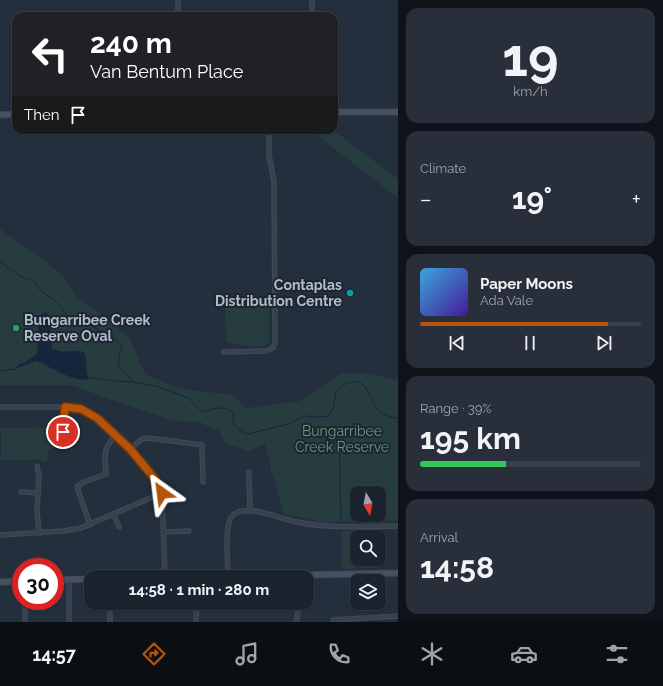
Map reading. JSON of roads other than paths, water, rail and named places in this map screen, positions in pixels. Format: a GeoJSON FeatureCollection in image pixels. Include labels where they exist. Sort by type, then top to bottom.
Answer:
{"type":"FeatureCollection","features":[{"type":"Feature","properties":{"kind":"street"},"geometry":{"type":"LineString","coordinates":[[178,0],[178,12]]}},
{"type":"Feature","properties":{"kind":"street"},"geometry":{"type":"LineString","coordinates":[[312,0],[312,12]]}},
{"type":"Feature","properties":{"kind":"street"},"geometry":{"type":"LineString","coordinates":[[338,112],[398,112]]}},
{"type":"Feature","properties":{"kind":"street"},"geometry":{"type":"LineString","coordinates":[[0,114],[12,114]]}},
{"type":"Feature","properties":{"kind":"street"},"geometry":{"type":"LineString","coordinates":[[224,352],[266,351],[272,349],[275,343],[274,182],[269,155],[269,134]]}},
{"type":"Feature","properties":{"kind":"street"},"geometry":{"type":"LineString","coordinates":[[0,407],[78,408],[90,413],[116,435],[155,479],[162,493],[165,570]]}},
{"type":"Feature","properties":{"kind":"street"},"geometry":{"type":"LineString","coordinates":[[62,444],[65,407]]}},
{"type":"Feature","properties":{"kind":"street"},"geometry":{"type":"LineString","coordinates":[[90,525],[77,487],[106,474],[106,448],[116,435]]}},
{"type":"Feature","properties":{"kind":"street"},"geometry":{"type":"LineString","coordinates":[[130,449],[142,439],[149,438],[202,445],[203,482]]}},
{"type":"Feature","properties":{"kind":"street"},"geometry":{"type":"LineString","coordinates":[[37,466],[39,477],[37,510],[39,533]]}},
{"type":"Feature","properties":{"kind":"street"},"geometry":{"type":"LineString","coordinates":[[249,472],[250,511]]}},
{"type":"Feature","properties":{"kind":"street"},"geometry":{"type":"LineString","coordinates":[[22,492],[38,493]]}},
{"type":"Feature","properties":{"kind":"street"},"geometry":{"type":"LineString","coordinates":[[0,535],[72,530],[90,525],[162,493]]}},
{"type":"Feature","properties":{"kind":"street"},"geometry":{"type":"LineString","coordinates":[[228,570],[228,523],[234,514],[250,511],[260,512],[298,522],[328,526],[398,526]]}},
{"type":"Feature","properties":{"kind":"street"},"geometry":{"type":"LineString","coordinates":[[114,515],[119,527]]}},
{"type":"Feature","properties":{"kind":"street"},"geometry":{"type":"LineString","coordinates":[[164,532],[189,531]]}},
{"type":"Feature","properties":{"kind":"street"},"geometry":{"type":"LineString","coordinates":[[314,576],[398,573]]}},
{"type":"Feature","properties":{"kind":"street"},"geometry":{"type":"LineString","coordinates":[[64,580],[84,580]]}},
{"type":"Feature","properties":{"kind":"street"},"geometry":{"type":"LineString","coordinates":[[69,580],[69,622]]}},
{"type":"Feature","properties":{"kind":"street"},"geometry":{"type":"LineString","coordinates":[[0,582],[12,581]]}},
{"type":"Feature","properties":{"kind":"street"},"geometry":{"type":"LineString","coordinates":[[25,610],[25,622]]}},
{"type":"Feature","properties":{"kind":"street"},"geometry":{"type":"LineString","coordinates":[[110,610],[110,622]]}},
{"type":"Feature","properties":{"kind":"street"},"geometry":{"type":"LineString","coordinates":[[196,622],[197,610]]}},
{"type":"Feature","properties":{"kind":"street"},"geometry":{"type":"LineString","coordinates":[[296,622],[298,610]]}},
{"type":"Feature","properties":{"kind":"street"},"geometry":{"type":"LineString","coordinates":[[333,620],[398,616]]}},
{"type":"Feature","properties":{"kind":"water"},"geometry":{"type":"Polygon","coordinates":[[[46,312],[50,318],[52,348],[64,352],[84,352],[89,379],[83,380],[70,377],[37,361],[14,369],[37,354],[39,319],[41,314],[46,312]]]}},
{"type":"Feature","properties":{"kind":"waterway"},"geometry":{"type":"LineString","coordinates":[[0,262],[24,278],[34,281],[40,290],[55,301],[67,317],[86,322],[109,334],[122,346],[119,356],[119,368],[134,382],[159,387],[188,398],[202,412],[219,408],[227,409],[233,414],[233,423],[242,432],[248,434],[288,424],[304,416],[328,416],[333,409],[336,391],[343,385],[352,382],[358,382],[365,387],[375,406],[380,412],[387,416],[398,418]]}},
{"type":"Feature","properties":{"kind":"waterway"},"geometry":{"type":"LineString","coordinates":[[0,371],[15,369]]}},
{"type":"Feature","properties":{"kind":"waterway"},"geometry":{"type":"LineString","coordinates":[[87,377],[134,382]]}},
{"type":"Feature","properties":{"kind":"waterway"},"geometry":{"type":"LineString","coordinates":[[339,439],[341,521]]}},
{"type":"Feature","properties":{"kind":"place","name":"Contaplas Distribution Centre"},"geometry":{"type":"Point","coordinates":[350,293]}},
{"type":"Feature","properties":{"kind":"place","name":"Bungarribee Creek Reserve Oval"},"geometry":{"type":"Point","coordinates":[16,328]}},
{"type":"Feature","properties":{"kind":"park label","name":"Bungarribee Creek Reserve"},"geometry":{"type":"Point","coordinates":[342,440]}}]}
